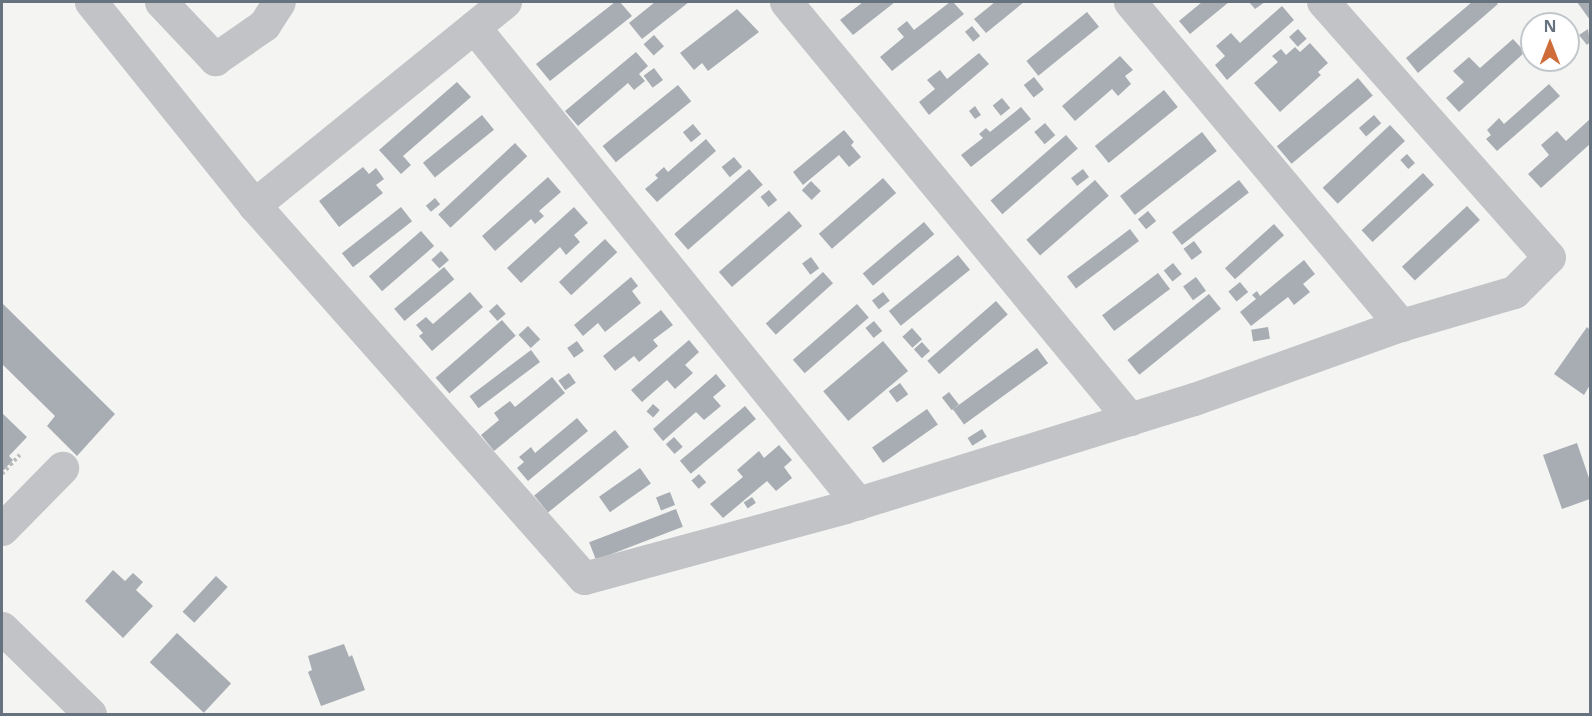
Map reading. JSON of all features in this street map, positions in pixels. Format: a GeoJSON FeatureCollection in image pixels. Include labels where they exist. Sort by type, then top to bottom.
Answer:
{"type":"FeatureCollection","features":[{"type":"Feature","properties":{"kind":"street"},"geometry":{"type":"LineString","coordinates":[[92,2],[254,205],[584,578],[858,503],[1130,419],[1401,325],[1515,292],[1549,257],[1323,2]]}},
{"type":"Feature","properties":{"kind":"street"},"geometry":{"type":"LineString","coordinates":[[161,2],[215,60],[264,25],[279,2]]}},
{"type":"Feature","properties":{"kind":"street"},"geometry":{"type":"LineString","coordinates":[[254,205],[505,2]]}},
{"type":"Feature","properties":{"kind":"street"},"geometry":{"type":"LineString","coordinates":[[786,2],[1130,419]]}},
{"type":"Feature","properties":{"kind":"street"},"geometry":{"type":"LineString","coordinates":[[1130,2],[1401,325]]}},
{"type":"Feature","properties":{"kind":"street"},"geometry":{"type":"LineString","coordinates":[[474,27],[858,503]]}},
{"type":"Feature","properties":{"kind":"street"},"geometry":{"type":"LineString","coordinates":[[2,530],[62,468]]}},
{"type":"Feature","properties":{"kind":"street"},"geometry":{"type":"LineString","coordinates":[[2,628],[90,714]]}},
{"type":"Feature","properties":{"kind":"path"},"geometry":{"type":"LineString","coordinates":[[2,474],[20,455]]}},
{"type":"Feature","properties":{"kind":"building"},"geometry":{"type":"Polygon","coordinates":[[[615,2],[620,2],[632,16],[550,81],[536,64],[615,2]]]}},
{"type":"Feature","properties":{"kind":"building"},"geometry":{"type":"Polygon","coordinates":[[[655,2],[689,2],[642,39],[629,23],[655,2]]]}},
{"type":"Feature","properties":{"kind":"building"},"geometry":{"type":"Polygon","coordinates":[[[863,2],[895,2],[853,35],[840,20],[863,2]]]}},
{"type":"Feature","properties":{"kind":"building"},"geometry":{"type":"Polygon","coordinates":[[[953,2],[964,14],[892,71],[880,57],[904,37],[897,29],[907,21],[914,30],[953,2]]]}},
{"type":"Feature","properties":{"kind":"building"},"geometry":{"type":"Polygon","coordinates":[[[995,2],[1024,2],[986,33],[974,19],[995,2]]]}},
{"type":"Feature","properties":{"kind":"building"},"geometry":{"type":"Polygon","coordinates":[[[1202,2],[1229,2],[1190,34],[1179,21],[1202,2]]]}},
{"type":"Feature","properties":{"kind":"building"},"geometry":{"type":"Polygon","coordinates":[[[1249,2],[1265,2],[1255,9],[1249,2]]]}},
{"type":"Feature","properties":{"kind":"building"},"geometry":{"type":"Polygon","coordinates":[[[1472,2],[1496,2],[1498,4],[1418,73],[1406,58],[1472,2]]]}},
{"type":"Feature","properties":{"kind":"building"},"geometry":{"type":"Polygon","coordinates":[[[1577,2],[1590,2],[1590,20],[1577,2]]]}},
{"type":"Feature","properties":{"kind":"building"},"geometry":{"type":"Polygon","coordinates":[[[1282,6],[1294,20],[1227,80],[1215,65],[1225,56],[1216,46],[1231,33],[1240,43],[1282,6]]]}},
{"type":"Feature","properties":{"kind":"building"},"geometry":{"type":"Polygon","coordinates":[[[737,9],[759,32],[708,71],[702,63],[694,70],[680,53],[737,9]]]}},
{"type":"Feature","properties":{"kind":"building"},"geometry":{"type":"Polygon","coordinates":[[[1087,12],[1099,27],[1038,76],[1026,61],[1087,12]]]}},
{"type":"Feature","properties":{"kind":"building"},"geometry":{"type":"Polygon","coordinates":[[[972,26],[980,36],[973,42],[965,32],[972,26]]]}},
{"type":"Feature","properties":{"kind":"building"},"geometry":{"type":"Polygon","coordinates":[[[1298,29],[1307,39],[1298,47],[1289,37],[1298,29]]]}},
{"type":"Feature","properties":{"kind":"building"},"geometry":{"type":"Polygon","coordinates":[[[1588,29],[1590,42],[1587,45],[1580,36],[1588,29]]]}},
{"type":"Feature","properties":{"kind":"building"},"geometry":{"type":"Polygon","coordinates":[[[654,35],[664,46],[654,56],[644,44],[654,35]]]}},
{"type":"Feature","properties":{"kind":"building"},"geometry":{"type":"Polygon","coordinates":[[[1513,39],[1520,47],[1520,57],[1459,112],[1446,98],[1464,82],[1453,71],[1469,57],[1480,68],[1513,39]]]}},
{"type":"Feature","properties":{"kind":"building"},"geometry":{"type":"Polygon","coordinates":[[[1310,43],[1328,63],[1318,72],[1321,75],[1280,112],[1254,83],[1278,62],[1272,56],[1281,49],[1286,55],[1295,47],[1300,52],[1310,43]]]}},
{"type":"Feature","properties":{"kind":"building"},"geometry":{"type":"Polygon","coordinates":[[[636,52],[648,66],[639,74],[645,81],[634,90],[628,83],[578,126],[565,111],[636,52]]]}},
{"type":"Feature","properties":{"kind":"building"},"geometry":{"type":"Polygon","coordinates":[[[979,53],[989,64],[929,115],[919,102],[935,89],[927,80],[940,70],[947,79],[979,53]]]}},
{"type":"Feature","properties":{"kind":"building"},"geometry":{"type":"Polygon","coordinates":[[[1120,56],[1133,70],[1125,76],[1131,84],[1118,96],[1112,89],[1075,121],[1062,106],[1120,56]]]}},
{"type":"Feature","properties":{"kind":"building"},"geometry":{"type":"Polygon","coordinates":[[[654,68],[663,80],[653,88],[644,76],[654,68]]]}},
{"type":"Feature","properties":{"kind":"building"},"geometry":{"type":"Polygon","coordinates":[[[1034,77],[1044,90],[1034,98],[1024,85],[1034,77]]]}},
{"type":"Feature","properties":{"kind":"building"},"geometry":{"type":"Polygon","coordinates":[[[1358,78],[1373,96],[1292,164],[1277,146],[1358,78]]]}},
{"type":"Feature","properties":{"kind":"building"},"geometry":{"type":"Polygon","coordinates":[[[457,82],[471,97],[403,156],[411,165],[401,174],[379,150],[457,82]]]}},
{"type":"Feature","properties":{"kind":"building"},"geometry":{"type":"Polygon","coordinates":[[[1549,84],[1560,96],[1497,151],[1486,139],[1491,135],[1487,130],[1499,118],[1504,124],[1549,84]]]}},
{"type":"Feature","properties":{"kind":"building"},"geometry":{"type":"Polygon","coordinates":[[[678,85],[691,101],[616,162],[603,146],[678,85]]]}},
{"type":"Feature","properties":{"kind":"building"},"geometry":{"type":"Polygon","coordinates":[[[1164,90],[1178,107],[1109,163],[1095,146],[1164,90]]]}},
{"type":"Feature","properties":{"kind":"building"},"geometry":{"type":"Polygon","coordinates":[[[1002,98],[1010,108],[1001,116],[993,106],[1002,98]]]}},
{"type":"Feature","properties":{"kind":"building"},"geometry":{"type":"Polygon","coordinates":[[[975,106],[981,115],[975,119],[969,111],[975,106]]]}},
{"type":"Feature","properties":{"kind":"building"},"geometry":{"type":"Polygon","coordinates":[[[1021,107],[1031,119],[971,167],[961,155],[983,138],[979,134],[986,128],[990,132],[1021,107]]]}},
{"type":"Feature","properties":{"kind":"building"},"geometry":{"type":"Polygon","coordinates":[[[482,115],[494,130],[435,178],[423,163],[482,115]]]}},
{"type":"Feature","properties":{"kind":"building"},"geometry":{"type":"Polygon","coordinates":[[[1374,115],[1381,123],[1366,136],[1359,128],[1374,115]]]}},
{"type":"Feature","properties":{"kind":"building"},"geometry":{"type":"Polygon","coordinates":[[[1590,119],[1590,144],[1541,188],[1528,174],[1549,155],[1541,145],[1557,131],[1566,141],[1590,119]]]}},
{"type":"Feature","properties":{"kind":"building"},"geometry":{"type":"Polygon","coordinates":[[[1045,123],[1055,135],[1045,144],[1034,132],[1045,123]]]}},
{"type":"Feature","properties":{"kind":"building"},"geometry":{"type":"Polygon","coordinates":[[[693,124],[701,134],[691,142],[683,132],[693,124]]]}},
{"type":"Feature","properties":{"kind":"building"},"geometry":{"type":"Polygon","coordinates":[[[1390,125],[1405,141],[1338,204],[1323,188],[1390,125]]]}},
{"type":"Feature","properties":{"kind":"building"},"geometry":{"type":"Polygon","coordinates":[[[844,130],[854,142],[851,145],[861,157],[849,167],[839,155],[803,185],[793,172],[844,130]]]}},
{"type":"Feature","properties":{"kind":"building"},"geometry":{"type":"Polygon","coordinates":[[[1202,132],[1217,151],[1135,215],[1120,196],[1202,132]]]}},
{"type":"Feature","properties":{"kind":"building"},"geometry":{"type":"Polygon","coordinates":[[[1066,135],[1078,149],[1002,214],[991,201],[1066,135]]]}},
{"type":"Feature","properties":{"kind":"building"},"geometry":{"type":"Polygon","coordinates":[[[706,139],[716,151],[657,202],[645,189],[658,178],[655,175],[664,167],[668,172],[706,139]]]}},
{"type":"Feature","properties":{"kind":"building"},"geometry":{"type":"Polygon","coordinates":[[[515,143],[527,156],[450,228],[438,215],[515,143]]]}},
{"type":"Feature","properties":{"kind":"building"},"geometry":{"type":"Polygon","coordinates":[[[1407,154],[1415,163],[1408,169],[1400,160],[1407,154]]]}},
{"type":"Feature","properties":{"kind":"building"},"geometry":{"type":"Polygon","coordinates":[[[734,157],[742,167],[730,177],[722,167],[734,157]]]}},
{"type":"Feature","properties":{"kind":"building"},"geometry":{"type":"Polygon","coordinates":[[[363,167],[369,174],[376,168],[384,179],[376,185],[383,193],[339,227],[319,201],[363,167]]]}},
{"type":"Feature","properties":{"kind":"building"},"geometry":{"type":"Polygon","coordinates":[[[749,169],[763,185],[688,250],[674,234],[749,169]]]}},
{"type":"Feature","properties":{"kind":"building"},"geometry":{"type":"Polygon","coordinates":[[[1083,169],[1089,177],[1077,186],[1071,178],[1083,169]]]}},
{"type":"Feature","properties":{"kind":"building"},"geometry":{"type":"Polygon","coordinates":[[[1423,173],[1434,185],[1372,242],[1362,230],[1423,173]]]}},
{"type":"Feature","properties":{"kind":"building"},"geometry":{"type":"Polygon","coordinates":[[[548,177],[561,192],[539,211],[544,216],[535,224],[531,219],[495,251],[482,236],[548,177]]]}},
{"type":"Feature","properties":{"kind":"building"},"geometry":{"type":"Polygon","coordinates":[[[883,178],[896,193],[832,249],[819,234],[883,178]]]}},
{"type":"Feature","properties":{"kind":"building"},"geometry":{"type":"Polygon","coordinates":[[[1095,180],[1109,196],[1040,256],[1026,240],[1095,180]]]}},
{"type":"Feature","properties":{"kind":"building"},"geometry":{"type":"Polygon","coordinates":[[[1239,180],[1249,193],[1182,245],[1172,232],[1239,180]]]}},
{"type":"Feature","properties":{"kind":"building"},"geometry":{"type":"Polygon","coordinates":[[[811,181],[821,191],[812,200],[802,190],[811,181]]]}},
{"type":"Feature","properties":{"kind":"building"},"geometry":{"type":"Polygon","coordinates":[[[769,190],[777,200],[769,207],[760,197],[769,190]]]}},
{"type":"Feature","properties":{"kind":"building"},"geometry":{"type":"Polygon","coordinates":[[[435,198],[440,204],[431,212],[426,206],[435,198]]]}},
{"type":"Feature","properties":{"kind":"building"},"geometry":{"type":"Polygon","coordinates":[[[1467,206],[1480,220],[1415,281],[1402,267],[1467,206]]]}},
{"type":"Feature","properties":{"kind":"building"},"geometry":{"type":"Polygon","coordinates":[[[401,207],[412,221],[353,267],[342,253],[401,207]]]}},
{"type":"Feature","properties":{"kind":"building"},"geometry":{"type":"Polygon","coordinates":[[[574,207],[588,223],[574,235],[580,242],[566,255],[560,247],[521,283],[507,268],[574,207]]]}},
{"type":"Feature","properties":{"kind":"building"},"geometry":{"type":"Polygon","coordinates":[[[789,211],[802,226],[732,287],[719,272],[789,211]]]}},
{"type":"Feature","properties":{"kind":"building"},"geometry":{"type":"Polygon","coordinates":[[[1148,211],[1156,221],[1146,229],[1138,219],[1148,211]]]}},
{"type":"Feature","properties":{"kind":"building"},"geometry":{"type":"Polygon","coordinates":[[[924,222],[934,234],[873,286],[863,273],[924,222]]]}},
{"type":"Feature","properties":{"kind":"building"},"geometry":{"type":"Polygon","coordinates":[[[1274,224],[1284,235],[1235,279],[1225,268],[1274,224]]]}},
{"type":"Feature","properties":{"kind":"building"},"geometry":{"type":"Polygon","coordinates":[[[1130,229],[1139,241],[1076,289],[1067,277],[1130,229]]]}},
{"type":"Feature","properties":{"kind":"building"},"geometry":{"type":"Polygon","coordinates":[[[421,231],[434,246],[382,291],[369,276],[421,231]]]}},
{"type":"Feature","properties":{"kind":"building"},"geometry":{"type":"Polygon","coordinates":[[[605,239],[617,252],[571,295],[559,282],[605,239]]]}},
{"type":"Feature","properties":{"kind":"building"},"geometry":{"type":"Polygon","coordinates":[[[1194,241],[1202,252],[1192,260],[1183,249],[1194,241]]]}},
{"type":"Feature","properties":{"kind":"building"},"geometry":{"type":"Polygon","coordinates":[[[441,251],[449,260],[439,269],[431,260],[441,251]]]}},
{"type":"Feature","properties":{"kind":"building"},"geometry":{"type":"Polygon","coordinates":[[[958,255],[970,270],[901,326],[889,311],[958,255]]]}},
{"type":"Feature","properties":{"kind":"building"},"geometry":{"type":"Polygon","coordinates":[[[811,257],[819,268],[810,275],[802,263],[811,257]]]}},
{"type":"Feature","properties":{"kind":"building"},"geometry":{"type":"Polygon","coordinates":[[[1304,260],[1315,274],[1303,284],[1310,292],[1294,305],[1288,297],[1251,326],[1240,312],[1256,299],[1252,295],[1257,291],[1260,296],[1304,260]]]}},
{"type":"Feature","properties":{"kind":"building"},"geometry":{"type":"Polygon","coordinates":[[[1173,263],[1182,274],[1172,281],[1164,271],[1173,263]]]}},
{"type":"Feature","properties":{"kind":"building"},"geometry":{"type":"Polygon","coordinates":[[[444,267],[454,279],[404,321],[394,309],[444,267]]]}},
{"type":"Feature","properties":{"kind":"building"},"geometry":{"type":"Polygon","coordinates":[[[823,272],[833,283],[776,335],[766,324],[823,272]]]}},
{"type":"Feature","properties":{"kind":"building"},"geometry":{"type":"Polygon","coordinates":[[[1158,273],[1170,289],[1114,331],[1102,315],[1158,273]]]}},
{"type":"Feature","properties":{"kind":"building"},"geometry":{"type":"Polygon","coordinates":[[[631,277],[638,286],[632,291],[641,303],[605,332],[598,323],[583,336],[574,325],[631,277]]]}},
{"type":"Feature","properties":{"kind":"building"},"geometry":{"type":"Polygon","coordinates":[[[1196,277],[1206,291],[1193,300],[1183,286],[1196,277]]]}},
{"type":"Feature","properties":{"kind":"building"},"geometry":{"type":"Polygon","coordinates":[[[1240,282],[1248,292],[1237,302],[1228,291],[1240,282]]]}},
{"type":"Feature","properties":{"kind":"building"},"geometry":{"type":"Polygon","coordinates":[[[470,292],[483,307],[432,351],[419,336],[423,333],[416,325],[426,317],[433,324],[470,292]]]}},
{"type":"Feature","properties":{"kind":"building"},"geometry":{"type":"Polygon","coordinates":[[[883,292],[890,301],[879,309],[872,301],[883,292]]]}},
{"type":"Feature","properties":{"kind":"building"},"geometry":{"type":"Polygon","coordinates":[[[1209,294],[1221,309],[1139,375],[1127,360],[1209,294]]]}},
{"type":"Feature","properties":{"kind":"building"},"geometry":{"type":"Polygon","coordinates":[[[996,301],[1008,315],[939,374],[927,361],[996,301]]]}},
{"type":"Feature","properties":{"kind":"building"},"geometry":{"type":"Polygon","coordinates":[[[2,303],[115,414],[77,456],[47,426],[55,416],[2,364],[2,303]]]}},
{"type":"Feature","properties":{"kind":"building"},"geometry":{"type":"Polygon","coordinates":[[[497,304],[506,314],[498,321],[489,311],[497,304]]]}},
{"type":"Feature","properties":{"kind":"building"},"geometry":{"type":"Polygon","coordinates":[[[857,304],[869,318],[805,373],[793,360],[857,304]]]}},
{"type":"Feature","properties":{"kind":"building"},"geometry":{"type":"Polygon","coordinates":[[[661,310],[673,325],[653,340],[658,346],[639,362],[634,356],[615,371],[603,356],[661,310]]]}},
{"type":"Feature","properties":{"kind":"building"},"geometry":{"type":"Polygon","coordinates":[[[502,320],[516,336],[449,394],[436,378],[502,320]]]}},
{"type":"Feature","properties":{"kind":"building"},"geometry":{"type":"Polygon","coordinates":[[[874,321],[882,331],[874,338],[865,328],[874,321]]]}},
{"type":"Feature","properties":{"kind":"building"},"geometry":{"type":"Polygon","coordinates":[[[528,326],[540,339],[531,348],[518,335],[528,326]]]}},
{"type":"Feature","properties":{"kind":"building"},"geometry":{"type":"Polygon","coordinates":[[[1268,327],[1270,339],[1253,342],[1251,330],[1268,327]]]}},
{"type":"Feature","properties":{"kind":"building"},"geometry":{"type":"Polygon","coordinates":[[[1587,327],[1590,330],[1590,385],[1584,395],[1554,374],[1587,327]]]}},
{"type":"Feature","properties":{"kind":"building"},"geometry":{"type":"Polygon","coordinates":[[[912,328],[922,339],[912,348],[902,337],[912,328]]]}},
{"type":"Feature","properties":{"kind":"building"},"geometry":{"type":"Polygon","coordinates":[[[689,340],[699,352],[685,365],[693,373],[675,389],[667,380],[642,402],[631,390],[689,340]]]}},
{"type":"Feature","properties":{"kind":"building"},"geometry":{"type":"Polygon","coordinates":[[[577,341],[584,351],[574,358],[567,348],[577,341]]]}},
{"type":"Feature","properties":{"kind":"building"},"geometry":{"type":"Polygon","coordinates":[[[883,341],[908,371],[848,421],[823,391],[883,341]]]}},
{"type":"Feature","properties":{"kind":"building"},"geometry":{"type":"Polygon","coordinates":[[[922,342],[930,351],[922,358],[914,349],[922,342]]]}},
{"type":"Feature","properties":{"kind":"building"},"geometry":{"type":"Polygon","coordinates":[[[1037,348],[1048,363],[964,425],[953,409],[1037,348]]]}},
{"type":"Feature","properties":{"kind":"building"},"geometry":{"type":"Polygon","coordinates":[[[531,350],[540,362],[479,408],[470,396],[531,350]]]}},
{"type":"Feature","properties":{"kind":"building"},"geometry":{"type":"Polygon","coordinates":[[[569,373],[576,383],[565,390],[558,380],[569,373]]]}},
{"type":"Feature","properties":{"kind":"building"},"geometry":{"type":"Polygon","coordinates":[[[716,374],[726,386],[713,397],[721,406],[704,420],[696,412],[663,441],[653,429],[716,374]]]}},
{"type":"Feature","properties":{"kind":"building"},"geometry":{"type":"Polygon","coordinates":[[[552,377],[565,393],[494,451],[481,435],[499,420],[494,413],[510,401],[515,407],[552,377]]]}},
{"type":"Feature","properties":{"kind":"building"},"geometry":{"type":"Polygon","coordinates":[[[900,383],[908,394],[897,403],[889,391],[900,383]]]}},
{"type":"Feature","properties":{"kind":"building"},"geometry":{"type":"Polygon","coordinates":[[[949,392],[959,405],[952,410],[942,398],[949,392]]]}},
{"type":"Feature","properties":{"kind":"building"},"geometry":{"type":"Polygon","coordinates":[[[653,404],[660,410],[653,417],[646,412],[653,404]]]}},
{"type":"Feature","properties":{"kind":"building"},"geometry":{"type":"Polygon","coordinates":[[[745,406],[756,419],[691,474],[680,461],[745,406]]]}},
{"type":"Feature","properties":{"kind":"building"},"geometry":{"type":"Polygon","coordinates":[[[927,409],[938,425],[883,463],[872,447],[927,409]]]}},
{"type":"Feature","properties":{"kind":"building"},"geometry":{"type":"Polygon","coordinates":[[[2,413],[27,437],[9,456],[13,460],[2,472],[2,413]]]}},
{"type":"Feature","properties":{"kind":"building"},"geometry":{"type":"Polygon","coordinates":[[[577,418],[588,431],[528,481],[517,468],[524,462],[519,457],[531,447],[535,453],[577,418]]]}},
{"type":"Feature","properties":{"kind":"building"},"geometry":{"type":"Polygon","coordinates":[[[982,429],[987,437],[972,446],[968,438],[982,429]]]}},
{"type":"Feature","properties":{"kind":"building"},"geometry":{"type":"Polygon","coordinates":[[[615,430],[629,447],[548,513],[534,495],[615,430]]]}},
{"type":"Feature","properties":{"kind":"building"},"geometry":{"type":"Polygon","coordinates":[[[674,437],[683,447],[675,454],[666,444],[674,437]]]}},
{"type":"Feature","properties":{"kind":"building"},"geometry":{"type":"Polygon","coordinates":[[[1577,443],[1590,481],[1590,499],[1562,509],[1543,455],[1577,443]]]}},
{"type":"Feature","properties":{"kind":"building"},"geometry":{"type":"Polygon","coordinates":[[[779,445],[792,460],[784,467],[792,478],[776,491],[767,481],[723,518],[710,504],[743,477],[737,470],[759,451],[764,458],[779,445]]]}},
{"type":"Feature","properties":{"kind":"building"},"geometry":{"type":"Polygon","coordinates":[[[640,468],[651,484],[610,512],[599,497],[640,468]]]}},
{"type":"Feature","properties":{"kind":"building"},"geometry":{"type":"Polygon","coordinates":[[[699,474],[706,482],[699,489],[691,481],[699,474]]]}},
{"type":"Feature","properties":{"kind":"building"},"geometry":{"type":"Polygon","coordinates":[[[670,492],[675,505],[661,510],[656,497],[670,492]]]}},
{"type":"Feature","properties":{"kind":"building"},"geometry":{"type":"Polygon","coordinates":[[[752,497],[756,503],[748,508],[744,503],[752,497]]]}},
{"type":"Feature","properties":{"kind":"building"},"geometry":{"type":"Polygon","coordinates":[[[676,509],[683,527],[596,560],[589,542],[676,509]]]}},
{"type":"Feature","properties":{"kind":"building"},"geometry":{"type":"Polygon","coordinates":[[[113,570],[125,581],[133,573],[143,582],[136,590],[153,606],[123,638],[85,601],[113,570]]]}},
{"type":"Feature","properties":{"kind":"building"},"geometry":{"type":"Polygon","coordinates":[[[216,576],[228,587],[194,623],[183,612],[216,576]]]}},
{"type":"Feature","properties":{"kind":"building"},"geometry":{"type":"Polygon","coordinates":[[[177,633],[231,683],[204,713],[150,662],[177,633]]]}},
{"type":"Feature","properties":{"kind":"building"},"geometry":{"type":"Polygon","coordinates":[[[344,644],[349,657],[352,655],[365,690],[321,706],[308,672],[312,670],[308,656],[344,644]]]}}]}
